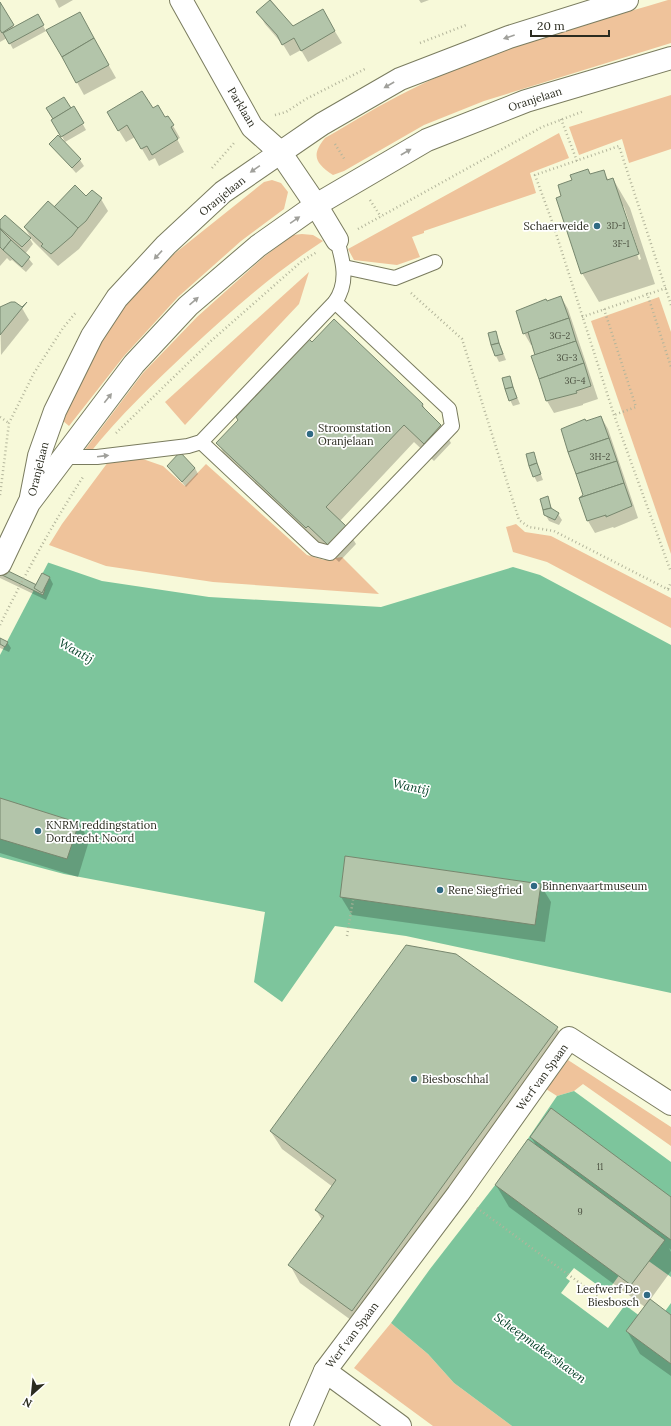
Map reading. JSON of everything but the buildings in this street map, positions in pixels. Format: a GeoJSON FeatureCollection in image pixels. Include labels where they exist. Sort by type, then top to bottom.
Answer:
{"type":"FeatureCollection","features":[{"type":"Feature","properties":{"kind":"main road","name":"Parklaan"},"geometry":{"type":"LineString","coordinates":[[181,0],[252,128],[280,152],[316,205],[336,240]]}},
{"type":"Feature","properties":{"kind":"main road","name":"Oranjelaan"},"geometry":{"type":"LineString","coordinates":[[29,503],[39,456],[55,411],[92,336],[117,298],[166,245],[224,192],[322,124],[400,79],[444,60],[509,37],[627,0]]}},
{"type":"Feature","properties":{"kind":"main road","name":"Oranjelaan"},"geometry":{"type":"LineString","coordinates":[[29,503],[134,364],[188,306],[258,246],[316,205],[427,140],[526,101],[671,58]]}},
{"type":"Feature","properties":{"kind":"main road"},"geometry":{"type":"LineString","coordinates":[[0,564],[29,503]]}},
{"type":"Feature","properties":{"kind":"main road","name":"Werf van Spaan"},"geometry":{"type":"LineString","coordinates":[[301,1426],[325,1371],[458,1194],[569,1038],[671,1104]]}},
{"type":"Feature","properties":{"kind":"main road"},"geometry":{"type":"LineString","coordinates":[[325,1371],[400,1426]]}},
{"type":"Feature","properties":{"kind":"lane"},"geometry":{"type":"LineString","coordinates":[[64,458],[97,457],[188,446],[201,442],[335,302],[342,292],[344,267],[336,240]]}},
{"type":"Feature","properties":{"kind":"lane"},"geometry":{"type":"LineString","coordinates":[[344,267],[395,278],[435,262]]}},
{"type":"Feature","properties":{"kind":"lane"},"geometry":{"type":"LineString","coordinates":[[201,442],[315,549],[330,553],[452,426],[449,409],[335,302]]}},
{"type":"Feature","properties":{"kind":"path"},"geometry":{"type":"LineString","coordinates":[[306,99],[380,217]]}},
{"type":"Feature","properties":{"kind":"path"},"geometry":{"type":"LineString","coordinates":[[0,625],[20,584],[57,518],[97,457],[126,422],[211,341],[302,261],[336,240],[542,127],[591,109]]}},
{"type":"Feature","properties":{"kind":"path"},"geometry":{"type":"LineString","coordinates":[[561,120],[577,161]]}},
{"type":"Feature","properties":{"kind":"path"},"geometry":{"type":"LineString","coordinates":[[671,305],[638,196],[619,146],[535,175],[553,224],[614,415],[671,572]]}},
{"type":"Feature","properties":{"kind":"path"},"geometry":{"type":"LineString","coordinates":[[547,226],[553,224]]}},
{"type":"Feature","properties":{"kind":"path"},"geometry":{"type":"LineString","coordinates":[[395,278],[462,339],[519,520],[529,526],[554,531],[671,591]]}},
{"type":"Feature","properties":{"kind":"path"},"geometry":{"type":"LineString","coordinates":[[582,317],[647,293],[666,288]]}},
{"type":"Feature","properties":{"kind":"path"},"geometry":{"type":"LineString","coordinates":[[647,293],[671,367]]}},
{"type":"Feature","properties":{"kind":"path"},"geometry":{"type":"LineString","coordinates":[[604,309],[636,407],[614,415]]}},
{"type":"Feature","properties":{"kind":"path"},"geometry":{"type":"LineString","coordinates":[[0,417],[9,423],[0,495]]}},
{"type":"Feature","properties":{"kind":"path"},"geometry":{"type":"LineString","coordinates":[[668,589],[671,582]]}},
{"type":"Feature","properties":{"kind":"path"},"geometry":{"type":"LineString","coordinates":[[347,936],[352,900]]}},
{"type":"Feature","properties":{"kind":"path"},"geometry":{"type":"LineString","coordinates":[[458,1194],[599,1298]]}},
{"type":"Feature","properties":{"kind":"shaded area"},"geometry":{"type":"Polygon","coordinates":[[[671,0],[671,43],[484,101],[424,125],[344,171],[333,175],[319,163],[317,158],[318,149],[325,138],[388,101],[441,75],[537,39],[671,0]]]}},
{"type":"Feature","properties":{"kind":"shaded area"},"geometry":{"type":"Polygon","coordinates":[[[671,95],[671,149],[629,163],[622,139],[579,155],[569,127],[671,95]]]}},
{"type":"Feature","properties":{"kind":"shaded area"},"geometry":{"type":"Polygon","coordinates":[[[559,133],[569,158],[530,173],[536,193],[424,231],[424,233],[412,237],[420,257],[397,265],[354,260],[348,249],[559,133]]]}},
{"type":"Feature","properties":{"kind":"shaded area"},"geometry":{"type":"Polygon","coordinates":[[[272,180],[281,183],[288,192],[284,209],[241,241],[178,297],[124,356],[69,426],[62,420],[97,349],[125,305],[174,254],[264,182],[272,180]]]}},
{"type":"Feature","properties":{"kind":"shaded area"},"geometry":{"type":"Polygon","coordinates":[[[293,235],[313,235],[323,241],[288,265],[222,320],[177,361],[138,400],[89,454],[84,451],[143,373],[197,317],[265,256],[293,235]]]}},
{"type":"Feature","properties":{"kind":"shaded area"},"geometry":{"type":"Polygon","coordinates":[[[309,272],[299,304],[185,425],[165,402],[309,272]]]}},
{"type":"Feature","properties":{"kind":"shaded area"},"geometry":{"type":"Polygon","coordinates":[[[659,297],[671,332],[671,554],[591,321],[659,297]]]}},
{"type":"Feature","properties":{"kind":"shaded area"},"geometry":{"type":"Polygon","coordinates":[[[117,450],[163,466],[185,486],[206,464],[307,555],[324,560],[342,557],[379,594],[213,582],[106,566],[49,545],[62,524],[117,450]]]}},
{"type":"Feature","properties":{"kind":"shaded area"},"geometry":{"type":"Polygon","coordinates":[[[516,524],[525,532],[551,536],[671,598],[671,628],[547,562],[513,552],[506,527],[516,524]]]}},
{"type":"Feature","properties":{"kind":"shaded area"},"geometry":{"type":"Polygon","coordinates":[[[568,1060],[671,1127],[671,1146],[583,1084],[574,1091],[557,1096],[546,1089],[568,1060]]]}},
{"type":"Feature","properties":{"kind":"shaded area"},"geometry":{"type":"Polygon","coordinates":[[[391,1323],[428,1354],[454,1383],[512,1426],[433,1426],[354,1368],[391,1323]]]}},
{"type":"Feature","properties":{"kind":"water","name":"Wantij"},"geometry":{"type":"Polygon","coordinates":[[[0,546],[102,581],[209,597],[381,607],[513,567],[540,575],[671,645],[671,993],[406,936],[335,926],[282,1002],[254,982],[265,912],[64,874],[0,857],[0,546]]]}},
{"type":"Feature","properties":{"kind":"water","name":"Scheepmakershaven"},"geometry":{"type":"Polygon","coordinates":[[[574,1091],[671,1162],[671,1426],[512,1426],[454,1383],[428,1354],[391,1323],[430,1269],[506,1171],[557,1096],[574,1091]]]}},
{"type":"Feature","properties":{"kind":"pier"},"geometry":{"type":"Polygon","coordinates":[[[0,544],[49,561],[0,655],[0,544]]]}},
{"type":"Feature","properties":{"kind":"pier"},"geometry":{"type":"Polygon","coordinates":[[[636,1252],[671,1277],[671,1303],[658,1321],[668,1337],[625,1305],[608,1328],[561,1293],[570,1281],[566,1278],[574,1268],[607,1292],[636,1252]]]}},
{"type":"Feature","properties":{"kind":"place","name":"Schaerweide"},"geometry":{"type":"Point","coordinates":[597,226]}},
{"type":"Feature","properties":{"kind":"place","name":"Stroomstation Oranjelaan"},"geometry":{"type":"Point","coordinates":[310,434]}},
{"type":"Feature","properties":{"kind":"place","name":"KNRM reddingstation Dordrecht Noord"},"geometry":{"type":"Point","coordinates":[38,831]}},
{"type":"Feature","properties":{"kind":"place","name":"Binnenvaartmuseum"},"geometry":{"type":"Point","coordinates":[534,886]}},
{"type":"Feature","properties":{"kind":"place","name":"Rene Siegfried"},"geometry":{"type":"Point","coordinates":[440,890]}},
{"type":"Feature","properties":{"kind":"place","name":"Biesboschhal"},"geometry":{"type":"Point","coordinates":[414,1079]}},
{"type":"Feature","properties":{"kind":"place","name":"Leefwerf De Biesbosch"},"geometry":{"type":"Point","coordinates":[647,1295]}}]}
